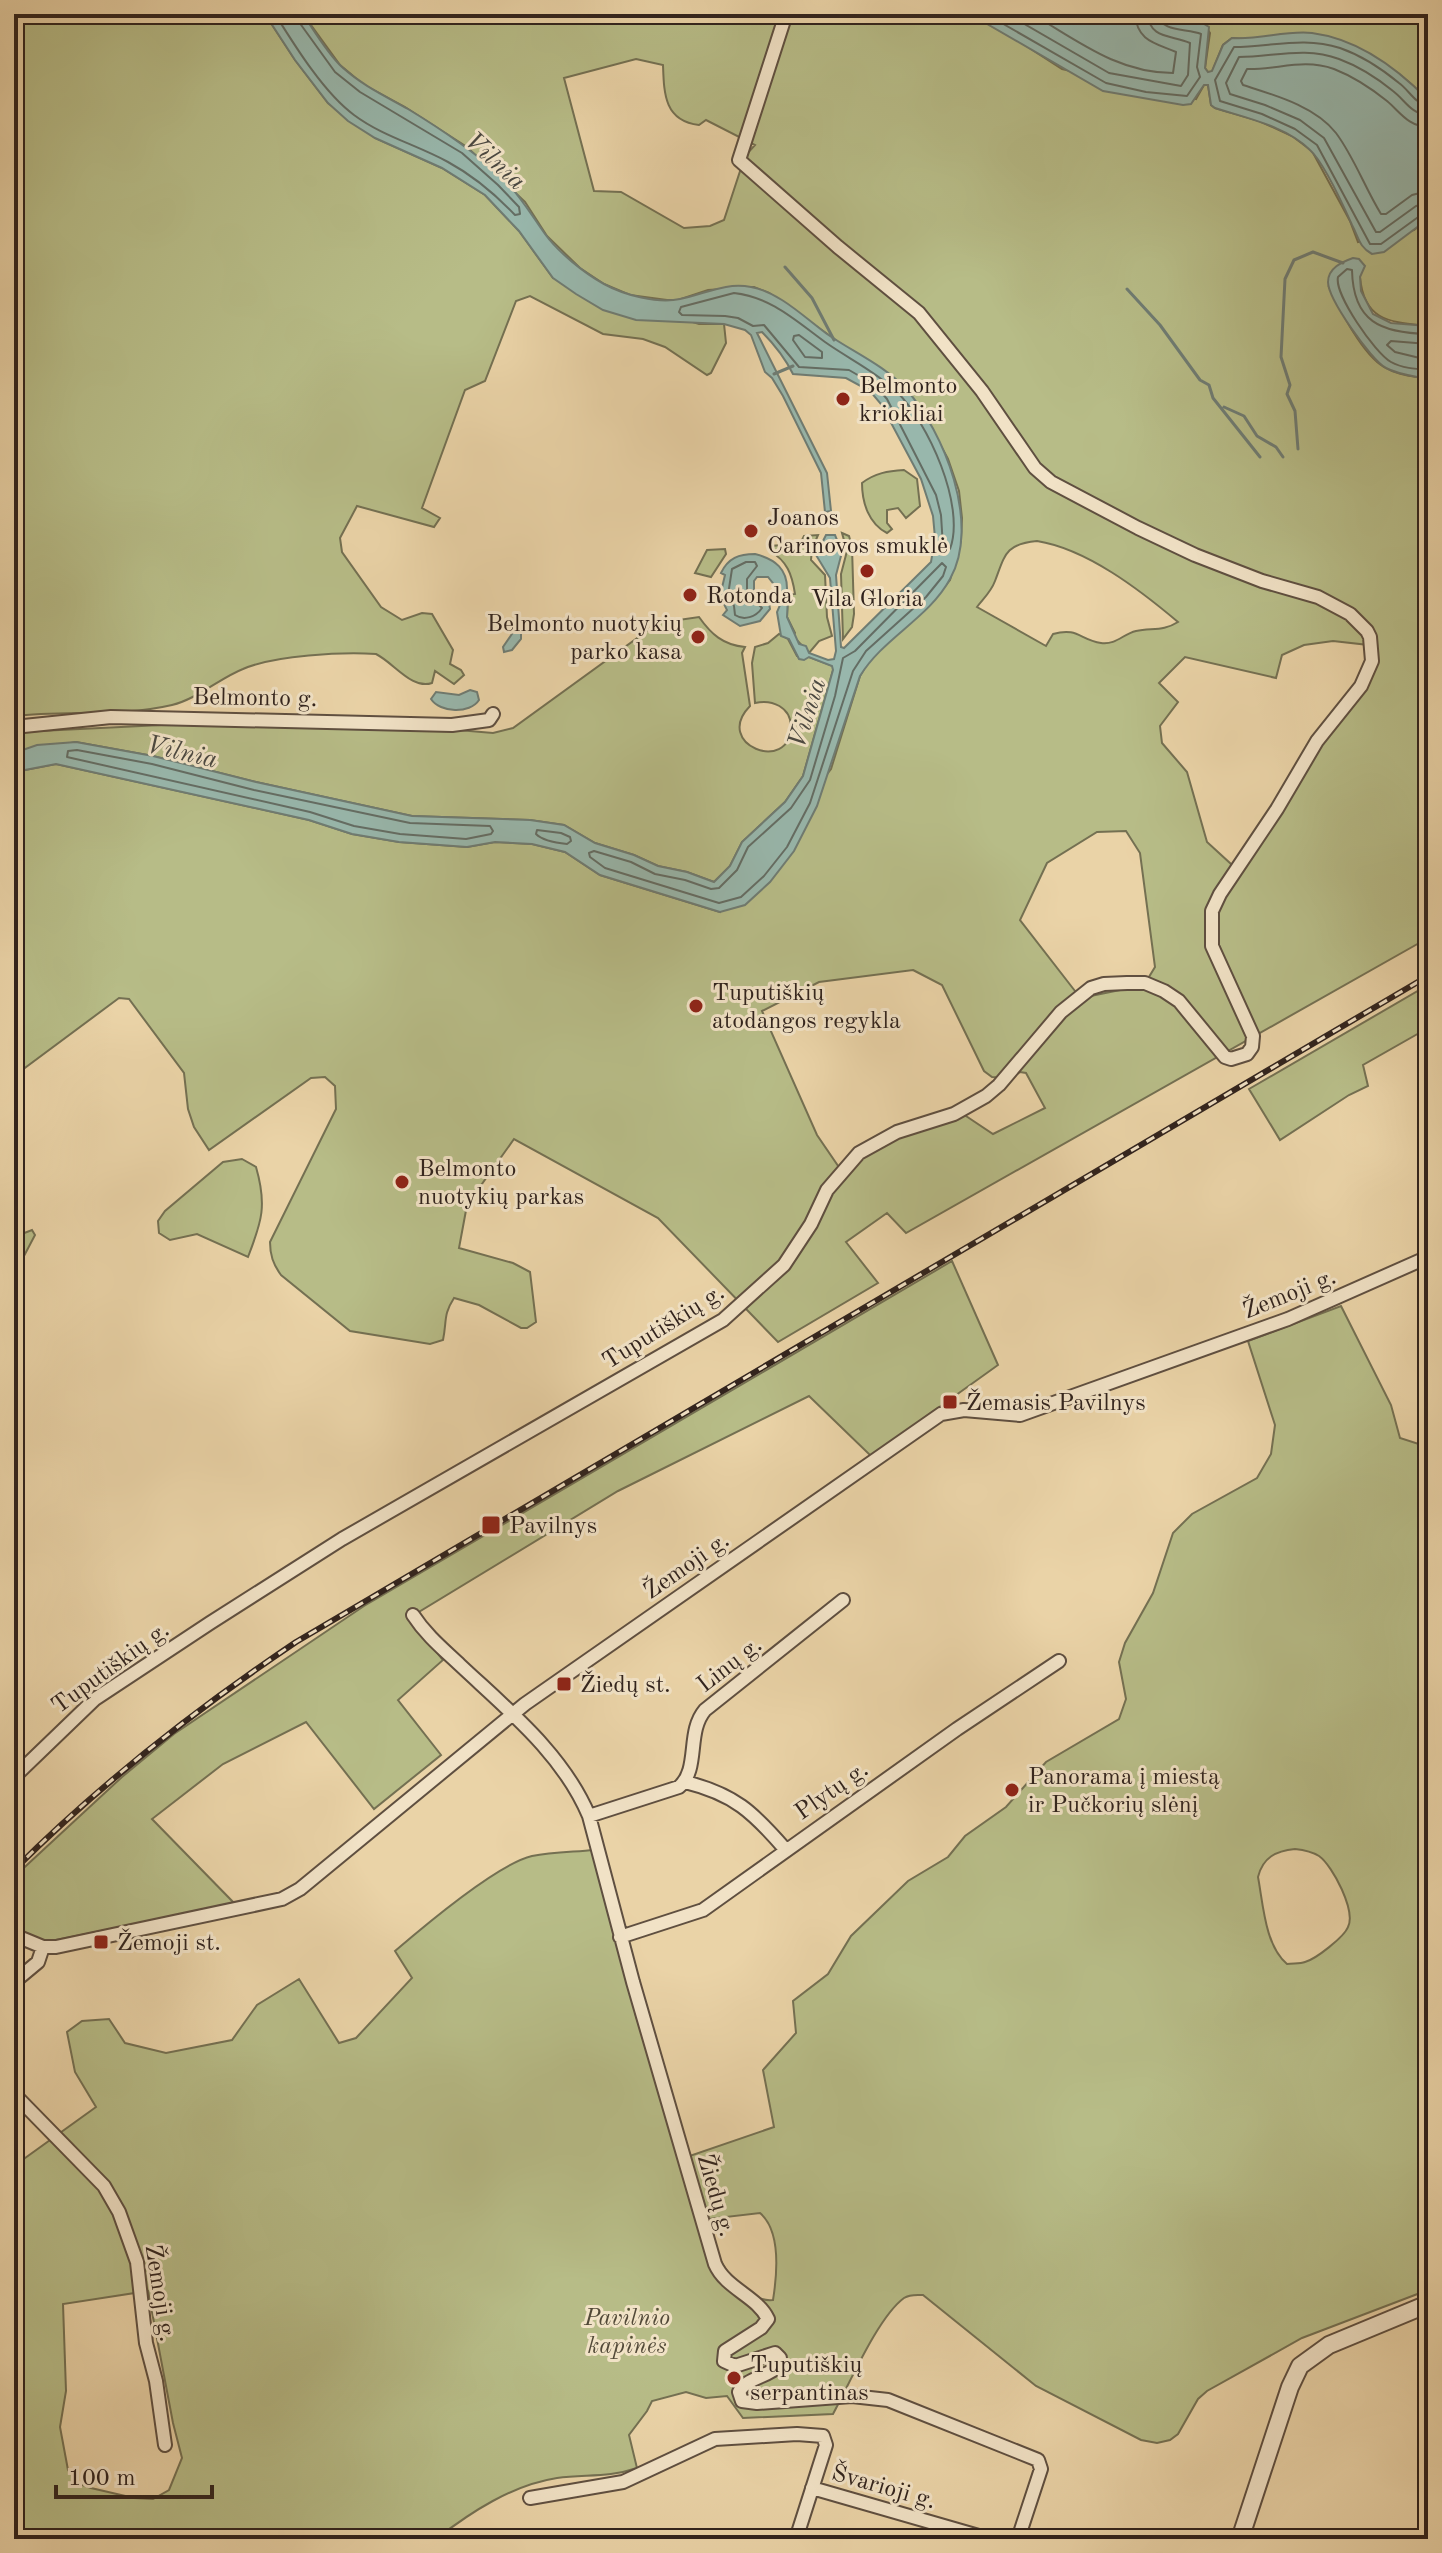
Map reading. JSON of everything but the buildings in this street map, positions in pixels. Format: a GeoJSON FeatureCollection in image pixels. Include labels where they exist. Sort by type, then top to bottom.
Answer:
{"type":"FeatureCollection","features":[{"type":"Feature","properties":{"kind":"street","name":"Tuputiškių g."},"geometry":{"type":"LineString","coordinates":[[14,1777],[95,1699],[223,1614],[342,1539],[723,1320],[784,1265],[811,1224],[827,1190],[849,1161],[897,1132],[954,1114],[986,1096],[1061,1012],[1091,988],[1104,984],[1145,983],[1179,1001],[1225,1057],[1231,1059],[1247,1054],[1252,1047],[1253,1036],[1212,946],[1212,911],[1317,741],[1365,678],[1372,661],[1367,631],[1350,614],[1330,602],[1262,581],[1195,555],[1051,482],[1035,468],[982,391],[919,313],[739,160],[786,14]]}},
{"type":"Feature","properties":{"kind":"street","name":"Belmonto g."},"geometry":{"type":"LineString","coordinates":[[14,727],[111,717],[452,725],[489,720],[493,714]]}},
{"type":"Feature","properties":{"kind":"street","name":"Žemoji g."},"geometry":{"type":"LineString","coordinates":[[43,1947],[70,1945],[282,1899],[300,1889],[549,1687],[941,1414],[964,1410],[1020,1415],[1288,1319],[1428,1257]]}},
{"type":"Feature","properties":{"kind":"street","name":"Linų g."},"geometry":{"type":"LineString","coordinates":[[685,1782],[699,1717],[843,1600]]}},
{"type":"Feature","properties":{"kind":"street","name":"Žiedų g."},"geometry":{"type":"LineString","coordinates":[[413,1615],[425,1633],[513,1715],[570,1777],[589,1816],[620,1937],[715,2264],[731,2286],[763,2310],[768,2319],[761,2328],[725,2351],[724,2361],[735,2366],[768,2353],[775,2353],[780,2358],[780,2365],[774,2370],[742,2386],[739,2392],[742,2401],[757,2403],[852,2396],[888,2400],[1038,2460],[1041,2469],[1018,2539]]}},
{"type":"Feature","properties":{"kind":"street","name":"Plytų g."},"geometry":{"type":"LineString","coordinates":[[620,1937],[703,1910],[785,1849],[1059,1661]]}},
{"type":"Feature","properties":{"kind":"street"},"geometry":{"type":"LineString","coordinates":[[589,1816],[671,1791],[685,1782],[709,1788],[740,1803],[756,1815],[785,1849]]}},
{"type":"Feature","properties":{"kind":"street"},"geometry":{"type":"LineString","coordinates":[[14,1935],[43,1947],[38,1962],[14,1982]]}},
{"type":"Feature","properties":{"kind":"street","name":"Žemoji g."},"geometry":{"type":"LineString","coordinates":[[14,2094],[104,2186],[119,2212],[137,2262],[146,2343],[156,2381],[165,2445]]}},
{"type":"Feature","properties":{"kind":"street"},"geometry":{"type":"LineString","coordinates":[[1240,2539],[1290,2387],[1300,2366],[1329,2345],[1428,2304]]}},
{"type":"Feature","properties":{"kind":"street"},"geometry":{"type":"LineString","coordinates":[[530,2498],[623,2482],[709,2441],[726,2437],[823,2436],[826,2445],[796,2539]]}},
{"type":"Feature","properties":{"kind":"street","name":"Švarioji g."},"geometry":{"type":"LineString","coordinates":[[812,2488],[989,2539]]}},
{"type":"Feature","properties":{"kind":"green space"},"geometry":{"type":"Polygon","coordinates":[[[14,14],[265,14],[328,103],[375,138],[442,168],[485,195],[519,231],[553,278],[699,324],[724,324],[726,343],[711,373],[707,375],[665,347],[643,339],[603,334],[530,296],[516,301],[485,381],[465,390],[422,508],[440,518],[434,527],[357,506],[340,538],[342,552],[381,607],[402,620],[422,613],[432,614],[453,650],[450,664],[464,675],[454,684],[435,671],[432,683],[417,683],[376,654],[309,656],[257,664],[190,698],[153,709],[14,716],[14,14]]]}},
{"type":"Feature","properties":{"kind":"green space"},"geometry":{"type":"Polygon","coordinates":[[[303,14],[970,14],[1062,69],[1196,99],[1204,85],[1208,85],[1211,105],[1215,108],[1259,121],[1292,136],[1312,151],[1358,242],[1414,230],[1428,219],[1428,326],[1382,317],[1367,303],[1360,277],[1329,287],[1353,331],[1376,361],[1394,372],[1428,379],[1428,938],[906,1233],[887,1213],[846,1242],[878,1283],[778,1342],[658,1218],[514,1139],[467,1205],[459,1248],[513,1263],[530,1272],[536,1322],[521,1328],[479,1305],[454,1298],[447,1314],[443,1340],[430,1344],[350,1331],[281,1275],[272,1259],[270,1247],[336,1109],[335,1086],[325,1077],[311,1078],[209,1150],[194,1127],[188,1109],[184,1073],[129,999],[119,998],[14,1076],[14,777],[25,770],[56,764],[309,820],[352,834],[399,842],[467,847],[495,842],[532,844],[565,852],[600,875],[720,912],[831,769],[860,676],[871,657],[931,603],[950,580],[961,541],[959,491],[948,459],[921,409],[833,338],[769,293],[754,287],[708,290],[678,300],[667,300],[630,295],[604,284],[580,268],[547,236],[525,202],[467,147],[364,85],[340,65],[303,14]],[[636,59],[564,78],[594,191],[621,192],[684,228],[710,226],[724,220],[745,156],[755,145],[706,120],[699,125],[687,122],[672,112],[664,86],[663,65],[636,59]],[[1037,541],[1008,552],[991,589],[977,607],[1046,646],[1053,634],[1061,632],[1106,643],[1136,631],[1163,628],[1178,622],[1130,584],[1094,562],[1056,545],[1037,541]],[[1333,641],[1304,645],[1282,655],[1276,678],[1185,657],[1159,683],[1178,702],[1160,726],[1162,743],[1187,772],[1207,842],[1231,864],[1237,874],[1305,764],[1367,683],[1377,646],[1333,641]],[[1126,831],[1097,832],[1047,863],[1020,920],[1075,991],[1091,996],[1144,985],[1155,967],[1140,853],[1126,831]],[[913,970],[819,982],[762,1011],[817,1135],[845,1176],[869,1153],[884,1145],[963,1114],[993,1134],[1045,1108],[1026,1073],[1020,1072],[1012,1078],[992,1077],[984,1071],[942,985],[913,970]]]}},
{"type":"Feature","properties":{"kind":"green space"},"geometry":{"type":"Polygon","coordinates":[[[1149,14],[1428,14],[1428,100],[1398,73],[1365,52],[1328,38],[1308,35],[1232,38],[1223,45],[1212,72],[1208,72],[1205,68],[1210,33],[1204,24],[1149,14]]]}},
{"type":"Feature","properties":{"kind":"green space"},"geometry":{"type":"Polygon","coordinates":[[[904,470],[917,479],[920,506],[906,518],[898,508],[887,510],[887,523],[892,529],[887,533],[868,512],[862,483],[882,473],[904,470]]]}},
{"type":"Feature","properties":{"kind":"green space"},"geometry":{"type":"Polygon","coordinates":[[[842,533],[849,536],[852,547],[854,614],[852,627],[843,639],[841,574],[847,551],[842,533]]]}},
{"type":"Feature","properties":{"kind":"green space"},"geometry":{"type":"Polygon","coordinates":[[[818,535],[811,560],[825,575],[827,617],[832,636],[819,641],[809,653],[793,636],[795,633],[787,617],[788,595],[795,594],[790,574],[769,546],[800,544],[804,536],[818,535]]]}},
{"type":"Feature","properties":{"kind":"green space"},"geometry":{"type":"Polygon","coordinates":[[[725,549],[726,554],[711,577],[695,573],[707,550],[725,549]]]}},
{"type":"Feature","properties":{"kind":"green space"},"geometry":{"type":"Polygon","coordinates":[[[699,617],[718,638],[745,647],[742,653],[750,706],[741,720],[740,732],[746,742],[756,749],[779,749],[787,741],[791,727],[788,714],[779,706],[768,702],[755,703],[752,663],[755,647],[768,643],[779,634],[788,639],[797,656],[833,666],[803,776],[785,802],[742,842],[730,866],[714,882],[595,843],[564,825],[530,820],[412,816],[153,756],[76,742],[14,753],[14,733],[19,732],[182,724],[446,729],[493,733],[513,728],[658,623],[699,617]]]}},
{"type":"Feature","properties":{"kind":"green space"},"geometry":{"type":"Polygon","coordinates":[[[1428,985],[1428,1028],[1363,1065],[1368,1086],[1280,1140],[1249,1089],[1428,985]]]}},
{"type":"Feature","properties":{"kind":"green space"},"geometry":{"type":"Polygon","coordinates":[[[242,1159],[256,1167],[262,1203],[260,1223],[248,1257],[197,1234],[170,1240],[159,1233],[158,1221],[165,1211],[223,1162],[242,1159]]]}},
{"type":"Feature","properties":{"kind":"green space"},"geometry":{"type":"Polygon","coordinates":[[[32,1230],[35,1235],[24,1256],[14,1261],[14,1237],[32,1230]]]}},
{"type":"Feature","properties":{"kind":"green space"},"geometry":{"type":"Polygon","coordinates":[[[952,1261],[998,1365],[871,1456],[809,1396],[618,1491],[409,1618],[443,1660],[398,1700],[441,1755],[374,1809],[306,1722],[223,1764],[152,1819],[235,1904],[51,1941],[40,1940],[14,1929],[14,1877],[122,1777],[174,1734],[364,1606],[952,1261]]]}},
{"type":"Feature","properties":{"kind":"green space","name":"Pavilnio kapinės"},"geometry":{"type":"Polygon","coordinates":[[[1341,1306],[1391,1405],[1400,1438],[1428,1447],[1428,2290],[1302,2338],[1207,2391],[1198,2399],[1178,2434],[1157,2443],[1141,2440],[1036,2386],[923,2295],[913,2295],[904,2298],[884,2320],[833,2414],[743,2418],[727,2396],[706,2398],[686,2392],[652,2401],[629,2435],[637,2468],[607,2475],[557,2478],[524,2487],[478,2510],[436,2539],[14,2539],[14,2166],[96,2107],[75,2072],[67,2032],[82,2021],[109,2019],[125,2043],[166,2053],[232,2040],[257,2005],[299,1979],[339,2043],[356,2038],[412,1978],[395,1951],[442,1913],[481,1883],[518,1861],[532,1856],[594,1850],[618,1933],[636,2016],[681,2159],[774,2127],[763,2070],[796,2033],[793,2001],[828,1974],[851,1936],[908,1881],[948,1857],[965,1836],[1006,1807],[1046,1762],[1119,1719],[1126,1699],[1119,1662],[1125,1643],[1153,1593],[1173,1533],[1192,1514],[1257,1478],[1271,1454],[1275,1425],[1248,1341],[1341,1306]],[[1295,1849],[1271,1856],[1263,1864],[1258,1877],[1269,1935],[1287,1964],[1305,1962],[1322,1952],[1336,1942],[1350,1920],[1342,1889],[1325,1861],[1313,1853],[1295,1849]],[[760,2213],[708,2219],[721,2260],[731,2277],[758,2297],[773,2300],[776,2254],[767,2221],[760,2213]],[[148,2291],[63,2304],[66,2391],[60,2427],[68,2470],[79,2484],[134,2498],[153,2499],[169,2490],[182,2458],[148,2291]]]}},
{"type":"Feature","properties":{"kind":"water"},"geometry":{"type":"Polygon","coordinates":[[[265,14],[303,14],[342,67],[444,132],[490,166],[513,190],[557,248],[596,279],[631,295],[662,300],[680,299],[732,286],[751,287],[771,294],[897,380],[920,407],[933,429],[945,454],[960,506],[962,532],[959,557],[941,593],[881,650],[860,676],[817,806],[794,851],[770,882],[745,905],[720,912],[600,875],[565,852],[532,844],[495,842],[467,847],[399,842],[352,834],[309,820],[56,764],[25,770],[14,777],[14,753],[37,745],[76,742],[153,756],[412,816],[530,820],[564,825],[595,843],[714,882],[730,866],[742,842],[785,802],[803,776],[833,670],[832,666],[809,657],[799,659],[789,639],[781,636],[777,612],[783,598],[788,597],[787,617],[799,644],[806,646],[809,653],[834,659],[830,578],[816,555],[826,535],[835,535],[842,552],[836,575],[841,647],[844,648],[931,562],[935,538],[933,516],[921,479],[881,404],[870,391],[846,378],[793,374],[771,341],[762,332],[757,333],[827,473],[831,511],[825,512],[821,473],[783,396],[765,372],[751,335],[724,324],[636,320],[603,310],[576,294],[553,278],[519,231],[485,195],[442,168],[375,138],[348,121],[328,103],[265,14]]]}},
{"type":"Feature","properties":{"kind":"water"},"geometry":{"type":"Polygon","coordinates":[[[970,14],[1149,14],[1204,24],[1209,27],[1205,68],[1208,72],[1212,71],[1223,45],[1232,38],[1312,33],[1361,48],[1390,66],[1428,100],[1428,219],[1384,252],[1372,254],[1360,242],[1333,185],[1310,150],[1278,129],[1215,108],[1211,105],[1208,85],[1204,85],[1191,104],[1183,105],[1103,91],[970,14]]]}},
{"type":"Feature","properties":{"kind":"water"},"geometry":{"type":"Polygon","coordinates":[[[1353,258],[1359,259],[1365,266],[1360,277],[1361,291],[1373,314],[1391,323],[1428,326],[1428,379],[1401,374],[1379,363],[1342,315],[1328,282],[1336,266],[1353,258]]]}},
{"type":"Feature","properties":{"kind":"water"},"geometry":{"type":"Polygon","coordinates":[[[755,554],[779,566],[787,583],[787,591],[780,592],[768,577],[757,577],[754,591],[768,597],[770,609],[760,621],[740,626],[723,615],[727,610],[720,596],[725,575],[721,573],[735,558],[755,554]]]}},
{"type":"Feature","properties":{"kind":"water"},"geometry":{"type":"Polygon","coordinates":[[[521,630],[521,639],[512,650],[504,652],[503,647],[514,631],[521,630]]]}},
{"type":"Feature","properties":{"kind":"water"},"geometry":{"type":"Polygon","coordinates":[[[470,690],[477,692],[479,700],[462,710],[441,707],[431,699],[436,692],[459,695],[470,690]]]}},
{"type":"Feature","properties":{"kind":"waterway"},"geometry":{"type":"LineString","coordinates":[[1298,449],[1295,411],[1287,394],[1290,385],[1281,357],[1285,279],[1294,260],[1313,252],[1343,263]]}},
{"type":"Feature","properties":{"kind":"waterway"},"geometry":{"type":"LineString","coordinates":[[785,267],[812,298],[834,340]]}},
{"type":"Feature","properties":{"kind":"waterway"},"geometry":{"type":"LineString","coordinates":[[1127,289],[1160,325],[1200,380],[1209,385],[1213,398],[1260,457]]}},
{"type":"Feature","properties":{"kind":"waterway"},"geometry":{"type":"LineString","coordinates":[[774,374],[793,366]]}},
{"type":"Feature","properties":{"kind":"waterway"},"geometry":{"type":"LineString","coordinates":[[1224,407],[1244,416],[1257,436],[1276,447],[1283,457]]}},
{"type":"Feature","properties":{"kind":"railway"},"geometry":{"type":"LineString","coordinates":[[14,1870],[81,1807],[150,1749],[296,1642],[1428,976]]}},
{"type":"Feature","properties":{"kind":"place","name":"Belmonto kriokliai"},"geometry":{"type":"Point","coordinates":[843,399]}},
{"type":"Feature","properties":{"kind":"place","name":"Joanos Carinovos smuklė"},"geometry":{"type":"Point","coordinates":[751,531]}},
{"type":"Feature","properties":{"kind":"place","name":"Vila Gloria"},"geometry":{"type":"Point","coordinates":[867,571]}},
{"type":"Feature","properties":{"kind":"place","name":"Rotonda"},"geometry":{"type":"Point","coordinates":[690,595]}},
{"type":"Feature","properties":{"kind":"place","name":"Belmonto nuotykių parko kasa"},"geometry":{"type":"Point","coordinates":[698,637]}},
{"type":"Feature","properties":{"kind":"place","name":"Tuputiškių atodangos regykla"},"geometry":{"type":"Point","coordinates":[696,1006]}},
{"type":"Feature","properties":{"kind":"place","name":"Belmonto nuotykių parkas"},"geometry":{"type":"Point","coordinates":[402,1182]}},
{"type":"Feature","properties":{"kind":"place","name":"Žemasis Pavilnys"},"geometry":{"type":"Point","coordinates":[950,1402]}},
{"type":"Feature","properties":{"kind":"place","name":"Pavilnys"},"geometry":{"type":"Point","coordinates":[491,1525]}},
{"type":"Feature","properties":{"kind":"place","name":"Žiedų st."},"geometry":{"type":"Point","coordinates":[564,1684]}},
{"type":"Feature","properties":{"kind":"place","name":"Panorama į miestą ir Pučkorių slėnį"},"geometry":{"type":"Point","coordinates":[1012,1790]}},
{"type":"Feature","properties":{"kind":"place","name":"Žemoji st."},"geometry":{"type":"Point","coordinates":[101,1942]}},
{"type":"Feature","properties":{"kind":"place","name":"Tuputiškių serpantinas"},"geometry":{"type":"Point","coordinates":[734,2378]}},
{"type":"Feature","properties":{"kind":"water label","name":"Vilnia"},"geometry":{"type":"Point","coordinates":[496,160]}},
{"type":"Feature","properties":{"kind":"water label","name":"Vilnia"},"geometry":{"type":"Point","coordinates":[806,713]}},
{"type":"Feature","properties":{"kind":"water label","name":"Vilnia"},"geometry":{"type":"Point","coordinates":[182,751]}}]}
